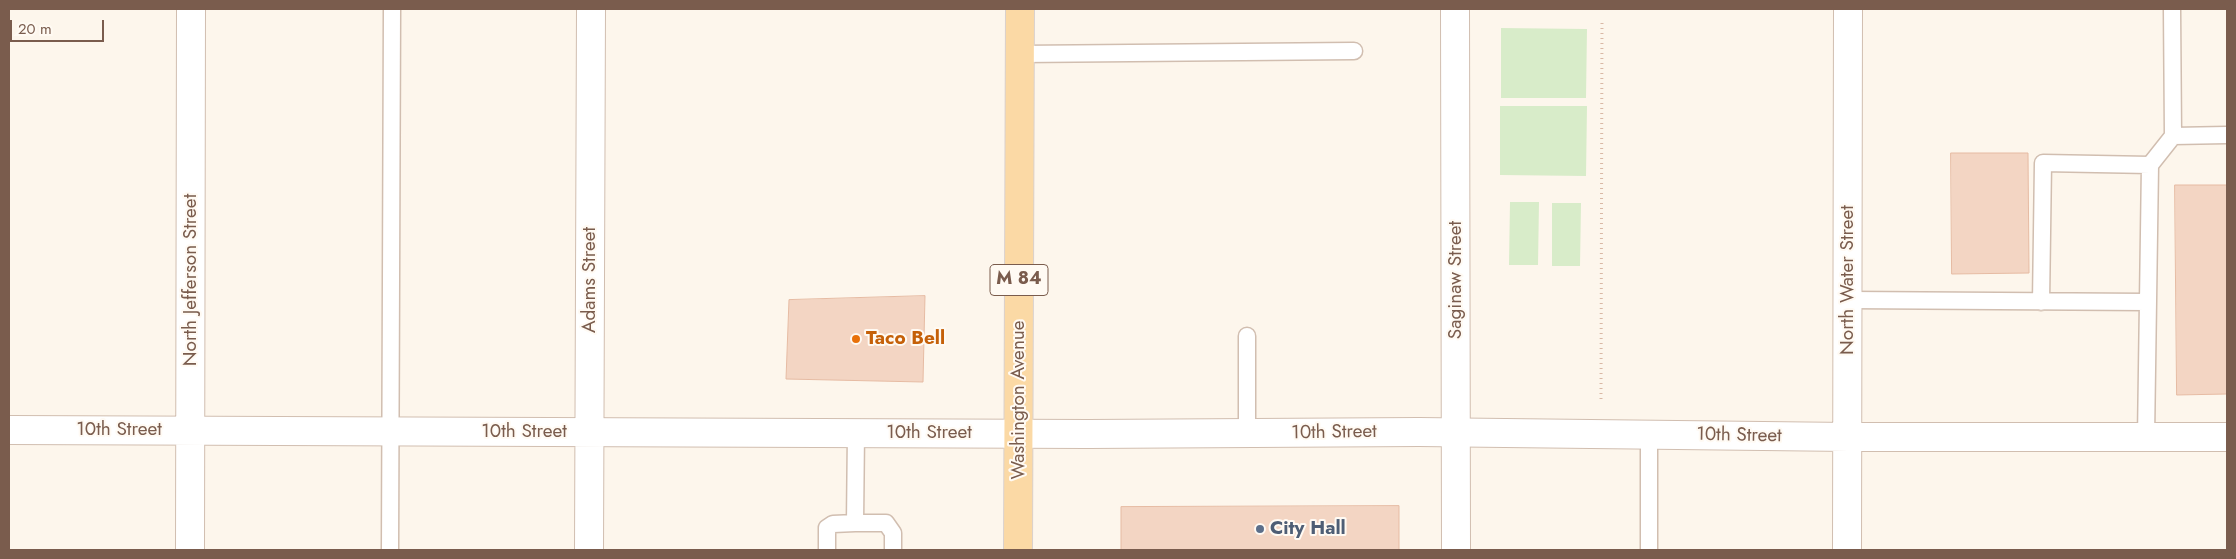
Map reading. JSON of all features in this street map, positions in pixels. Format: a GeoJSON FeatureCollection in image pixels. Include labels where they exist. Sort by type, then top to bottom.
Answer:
{"type":"FeatureCollection","features":[{"type":"Feature","properties":{"kind":"main road","name":"Washington Avenue"},"geometry":{"type":"LineString","coordinates":[[1018,550],[1020,9]]}},
{"type":"Feature","properties":{"kind":"street","name":"North Jefferson Street"},"geometry":{"type":"LineString","coordinates":[[190,550],[191,9]]}},
{"type":"Feature","properties":{"kind":"street","name":"Adams Street"},"geometry":{"type":"LineString","coordinates":[[589,550],[591,9]]}},
{"type":"Feature","properties":{"kind":"street","name":"Saginaw Street"},"geometry":{"type":"LineString","coordinates":[[1455,9],[1456,550]]}},
{"type":"Feature","properties":{"kind":"street","name":"North Water Street"},"geometry":{"type":"LineString","coordinates":[[1847,550],[1849,437],[1848,9]]}},
{"type":"Feature","properties":{"kind":"street","name":"10th Street"},"geometry":{"type":"LineString","coordinates":[[9,430],[1247,434],[1457,432],[1849,437],[2227,437]]}},
{"type":"Feature","properties":{"kind":"lane"},"geometry":{"type":"LineString","coordinates":[[390,550],[392,9]]}},
{"type":"Feature","properties":{"kind":"lane"},"geometry":{"type":"LineString","coordinates":[[2146,437],[2150,165],[2173,136],[2172,9]]}},
{"type":"Feature","properties":{"kind":"lane"},"geometry":{"type":"LineString","coordinates":[[1020,54],[1354,51]]}},
{"type":"Feature","properties":{"kind":"lane"},"geometry":{"type":"LineString","coordinates":[[2173,136],[2227,135]]}},
{"type":"Feature","properties":{"kind":"lane"},"geometry":{"type":"LineString","coordinates":[[2041,302],[2043,162],[2150,165]]}},
{"type":"Feature","properties":{"kind":"lane"},"geometry":{"type":"LineString","coordinates":[[1848,300],[2147,302]]}},
{"type":"Feature","properties":{"kind":"lane"},"geometry":{"type":"LineString","coordinates":[[1247,336],[1247,434]]}},
{"type":"Feature","properties":{"kind":"lane"},"geometry":{"type":"LineString","coordinates":[[855,523],[856,432]]}},
{"type":"Feature","properties":{"kind":"lane"},"geometry":{"type":"LineString","coordinates":[[1649,435],[1649,550]]}},
{"type":"Feature","properties":{"kind":"lane"},"geometry":{"type":"LineString","coordinates":[[827,550],[827,528],[833,524],[855,523],[886,523],[893,532],[893,550]]}},
{"type":"Feature","properties":{"kind":"path"},"geometry":{"type":"LineString","coordinates":[[1600,399],[1602,20]]}},
{"type":"Feature","properties":{"kind":"green space"},"geometry":{"type":"Polygon","coordinates":[[[1501,28],[1587,29],[1586,98],[1501,98],[1501,28]]]}},
{"type":"Feature","properties":{"kind":"green space"},"geometry":{"type":"Polygon","coordinates":[[[1500,106],[1587,106],[1586,176],[1500,175],[1500,106]]]}},
{"type":"Feature","properties":{"kind":"green space"},"geometry":{"type":"Polygon","coordinates":[[[1510,202],[1539,202],[1538,265],[1509,265],[1510,202]]]}},
{"type":"Feature","properties":{"kind":"green space"},"geometry":{"type":"Polygon","coordinates":[[[1552,203],[1581,203],[1580,266],[1552,266],[1552,203]]]}},
{"type":"Feature","properties":{"kind":"building"},"geometry":{"type":"Polygon","coordinates":[[[1951,153],[2028,153],[2029,273],[1952,274],[1951,153]]]}},
{"type":"Feature","properties":{"kind":"building"},"geometry":{"type":"Polygon","coordinates":[[[2175,185],[2227,185],[2227,394],[2177,395],[2175,185]]]}},
{"type":"Feature","properties":{"kind":"building","name":"Taco Bell"},"geometry":{"type":"Polygon","coordinates":[[[925,296],[923,382],[786,379],[789,300],[925,296]]]}},
{"type":"Feature","properties":{"kind":"building","name":"City Hall"},"geometry":{"type":"Polygon","coordinates":[[[1399,506],[1399,550],[1121,550],[1121,507],[1399,506]]]}},
{"type":"Feature","properties":{"kind":"place","name":"Taco Bell"},"geometry":{"type":"Point","coordinates":[856,339]}},
{"type":"Feature","properties":{"kind":"place","name":"City Hall"},"geometry":{"type":"Point","coordinates":[1260,529]}}]}
